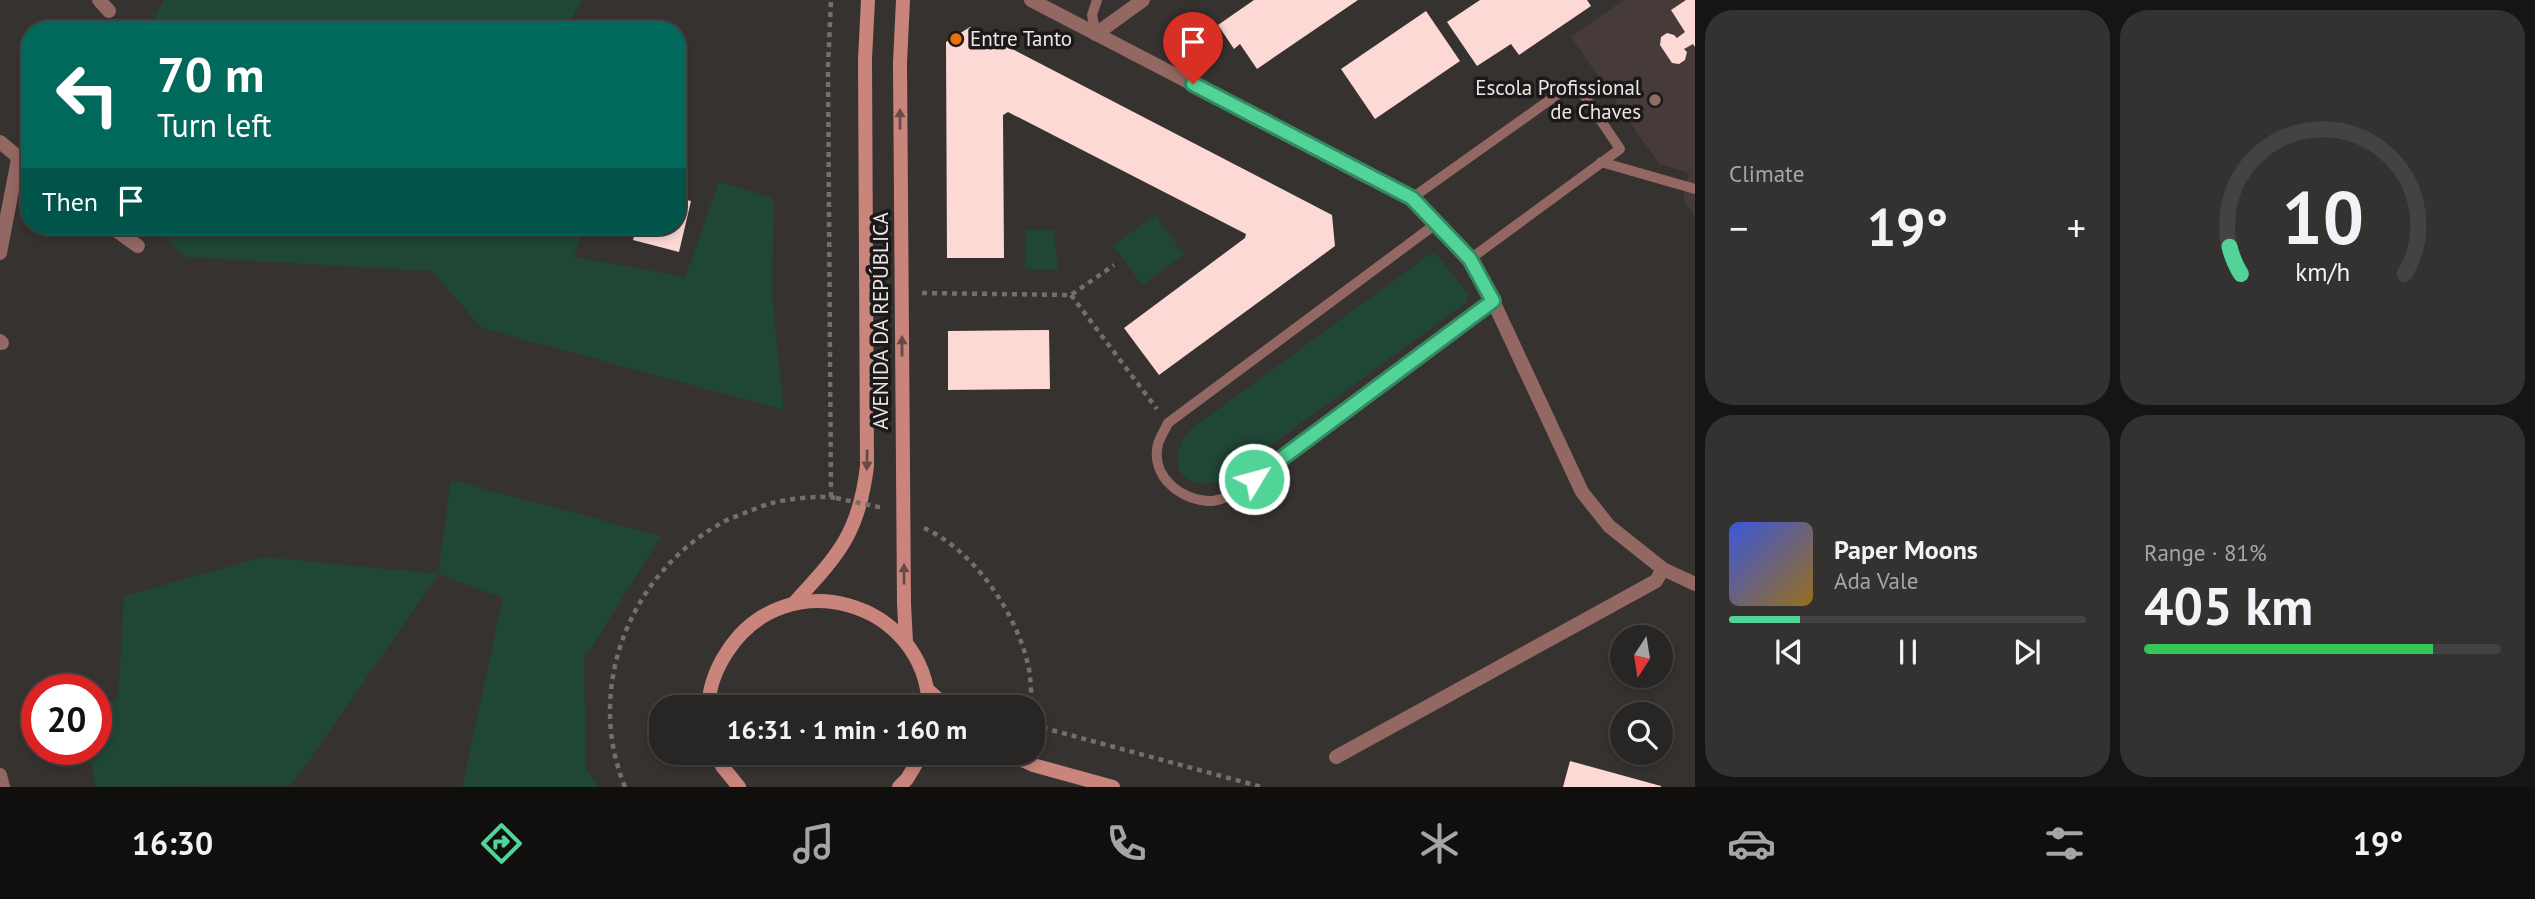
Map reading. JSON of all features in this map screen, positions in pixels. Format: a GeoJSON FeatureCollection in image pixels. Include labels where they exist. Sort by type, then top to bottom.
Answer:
{"type":"FeatureCollection","features":[{"type":"Feature","properties":{"kind":"street","name":"AVENIDA DA REPÚBLICA"},"geometry":{"type":"LineString","coordinates":[[793,603],[834,559],[854,527],[864,492],[867,466],[865,59],[868,0]]}},
{"type":"Feature","properties":{"kind":"street"},"geometry":{"type":"LineString","coordinates":[[1031,0],[1412,198],[1470,259],[1493,301],[1581,492],[1609,526],[1663,569],[1695,584]]}},
{"type":"Feature","properties":{"kind":"street"},"geometry":{"type":"LineString","coordinates":[[1096,34],[1143,0]]}},
{"type":"Feature","properties":{"kind":"street","name":"AVENIDA DA REPÚBLICA"},"geometry":{"type":"LineString","coordinates":[[906,2],[900,63],[906,642]]}},
{"type":"Feature","properties":{"kind":"street"},"geometry":{"type":"LineString","coordinates":[[0,142],[21,160]]}},
{"type":"Feature","properties":{"kind":"street"},"geometry":{"type":"LineString","coordinates":[[0,253],[21,174]]}},
{"type":"Feature","properties":{"kind":"street"},"geometry":{"type":"LineString","coordinates":[[123,235],[138,246]]}},
{"type":"Feature","properties":{"kind":"street"},"geometry":{"type":"LineString","coordinates":[[1336,757],[1656,581],[1663,569]]}},
{"type":"Feature","properties":{"kind":"street"},"geometry":{"type":"LineString","coordinates":[[710,695],[717,666],[736,638],[762,616],[793,603],[825,600],[856,606],[883,620],[906,642],[920,666],[929,695]]}},
{"type":"Feature","properties":{"kind":"street"},"geometry":{"type":"LineString","coordinates":[[929,691],[934,695]]}},
{"type":"Feature","properties":{"kind":"street"},"geometry":{"type":"LineString","coordinates":[[722,765],[740,787]]}},
{"type":"Feature","properties":{"kind":"street"},"geometry":{"type":"LineString","coordinates":[[899,787],[915,765]]}},
{"type":"Feature","properties":{"kind":"street"},"geometry":{"type":"LineString","coordinates":[[1034,765],[1113,787]]}},
{"type":"Feature","properties":{"kind":"street"},"geometry":{"type":"LineString","coordinates":[[0,775],[3,787]]}},
{"type":"Feature","properties":{"kind":"lane"},"geometry":{"type":"LineString","coordinates":[[1096,34],[1093,15],[1097,0]]}},
{"type":"Feature","properties":{"kind":"lane"},"geometry":{"type":"LineString","coordinates":[[1412,198],[1575,82],[1620,149],[1470,259]]}},
{"type":"Feature","properties":{"kind":"lane"},"geometry":{"type":"LineString","coordinates":[[1601,163],[1695,189]]}},
{"type":"Feature","properties":{"kind":"lane"},"geometry":{"type":"LineString","coordinates":[[1437,223],[1168,423],[1158,444],[1157,463],[1168,485],[1191,498],[1213,501],[1233,495],[1493,301]]}},
{"type":"Feature","properties":{"kind":"path"},"geometry":{"type":"LineString","coordinates":[[831,0],[828,67],[833,498]]}},
{"type":"Feature","properties":{"kind":"path"},"geometry":{"type":"LineString","coordinates":[[902,293],[1071,295],[1114,265]]}},
{"type":"Feature","properties":{"kind":"path"},"geometry":{"type":"LineString","coordinates":[[1071,295],[1168,423]]}},
{"type":"Feature","properties":{"kind":"path"},"geometry":{"type":"LineString","coordinates":[[625,787],[616,765],[609,711],[616,655],[638,603],[673,559],[718,524],[773,502],[833,498],[883,508],[935,533],[978,569],[1010,615],[1029,669],[1031,695]]}},
{"type":"Feature","properties":{"kind":"path"},"geometry":{"type":"LineString","coordinates":[[1045,729],[1262,787]]}},
{"type":"Feature","properties":{"kind":"shaded area","name":"Escola Profissional de Chaves"},"geometry":{"type":"Polygon","coordinates":[[[1624,0],[1695,0],[1695,217],[1683,199],[1689,173],[1659,164],[1571,37],[1624,0]]]}},
{"type":"Feature","properties":{"kind":"green space"},"geometry":{"type":"Polygon","coordinates":[[[164,0],[582,0],[570,21],[153,21],[164,0]]]}},
{"type":"Feature","properties":{"kind":"green space"},"geometry":{"type":"Polygon","coordinates":[[[719,182],[774,198],[772,296],[784,410],[482,328],[432,271],[185,257],[163,235],[580,235],[574,257],[685,277],[719,182]]]}},
{"type":"Feature","properties":{"kind":"green space"},"geometry":{"type":"Polygon","coordinates":[[[1156,215],[1184,255],[1142,285],[1113,245],[1156,215]]]}},
{"type":"Feature","properties":{"kind":"green space"},"geometry":{"type":"Polygon","coordinates":[[[1025,230],[1054,230],[1058,269],[1025,269],[1025,230]]]}},
{"type":"Feature","properties":{"kind":"green space"},"geometry":{"type":"Polygon","coordinates":[[[1430,254],[1436,254],[1469,295],[1466,303],[1227,477],[1200,483],[1182,474],[1178,466],[1178,455],[1181,443],[1190,430],[1430,254]]]}},
{"type":"Feature","properties":{"kind":"green space"},"geometry":{"type":"Polygon","coordinates":[[[451,480],[661,536],[584,660],[586,769],[598,787],[462,787],[503,598],[439,574],[292,785],[95,787],[92,765],[112,765],[112,700],[118,698],[124,596],[264,557],[438,574],[451,480]]]}},
{"type":"Feature","properties":{"kind":"building"},"geometry":{"type":"Polygon","coordinates":[[[1254,0],[1358,0],[1257,69],[1240,44],[1234,49],[1218,25],[1254,0]]]}},
{"type":"Feature","properties":{"kind":"building"},"geometry":{"type":"Polygon","coordinates":[[[1480,0],[1587,0],[1591,6],[1519,55],[1511,44],[1477,66],[1447,22],[1480,0]]]}},
{"type":"Feature","properties":{"kind":"building"},"geometry":{"type":"Polygon","coordinates":[[[1686,0],[1695,0],[1695,47],[1693,44],[1684,49],[1687,52],[1685,60],[1679,64],[1672,63],[1660,45],[1661,37],[1667,33],[1677,38],[1685,32],[1671,10],[1686,0]]]}},
{"type":"Feature","properties":{"kind":"building"},"geometry":{"type":"Polygon","coordinates":[[[1426,11],[1460,61],[1375,119],[1341,69],[1426,11]]]}},
{"type":"Feature","properties":{"kind":"building"},"geometry":{"type":"Polygon","coordinates":[[[970,27],[1332,215],[1335,246],[1159,375],[1124,328],[1245,238],[1246,234],[1008,112],[1003,115],[1004,258],[947,258],[946,42],[970,27]]]}},
{"type":"Feature","properties":{"kind":"building"},"geometry":{"type":"Polygon","coordinates":[[[686,200],[691,201],[686,222],[686,200]]]}},
{"type":"Feature","properties":{"kind":"building"},"geometry":{"type":"Polygon","coordinates":[[[634,235],[683,235],[679,252],[633,240],[634,235]]]}},
{"type":"Feature","properties":{"kind":"building"},"geometry":{"type":"Polygon","coordinates":[[[1049,330],[1050,389],[948,390],[948,331],[1049,330]]]}},
{"type":"Feature","properties":{"kind":"building"},"geometry":{"type":"Polygon","coordinates":[[[1570,761],[1661,786],[1661,787],[1563,787],[1570,761]]]}},
{"type":"Feature","properties":{"kind":"place","name":"Entre Tanto"},"geometry":{"type":"Point","coordinates":[956,39]}},
{"type":"Feature","properties":{"kind":"place","name":"Escola Profissional de Chaves"},"geometry":{"type":"Point","coordinates":[1655,100]}},
{"type":"Feature","properties":{"kind":"route"},"geometry":{"type":"LineString","coordinates":[[1193,84],[1412,198],[1470,259],[1493,301],[1254,479]]}}]}
